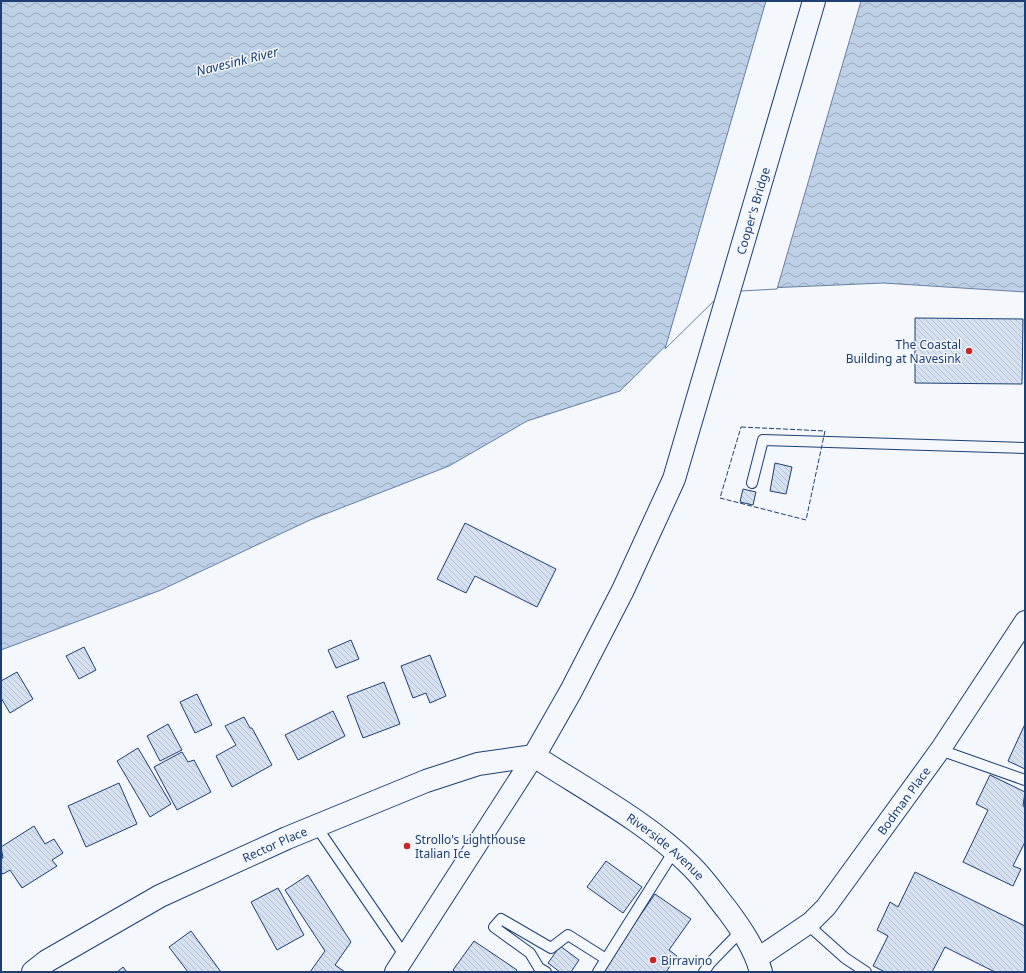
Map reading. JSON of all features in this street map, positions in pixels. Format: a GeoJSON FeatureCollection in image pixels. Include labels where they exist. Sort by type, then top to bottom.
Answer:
{"type":"FeatureCollection","features":[{"type":"Feature","properties":{"kind":"main road","name":"Cooper's Bridge"},"geometry":{"type":"LineString","coordinates":[[534,756],[571,691],[623,590],[674,479],[814,1]]}},
{"type":"Feature","properties":{"kind":"main road","name":"Rector Place"},"geometry":{"type":"LineString","coordinates":[[32,972],[47,961],[160,896],[316,826],[426,781],[478,764],[534,756]]}},
{"type":"Feature","properties":{"kind":"main road","name":"Riverside Avenue"},"geometry":{"type":"LineString","coordinates":[[534,756],[623,813],[674,851],[704,879],[742,930],[760,965]]}},
{"type":"Feature","properties":{"kind":"street","name":"Bodman Place"},"geometry":{"type":"LineString","coordinates":[[760,965],[826,907],[940,750],[1023,628]]}},
{"type":"Feature","properties":{"kind":"street"},"geometry":{"type":"LineString","coordinates":[[400,964],[534,756]]}},
{"type":"Feature","properties":{"kind":"lane"},"geometry":{"type":"LineString","coordinates":[[752,482],[763,440],[1025,448]]}},
{"type":"Feature","properties":{"kind":"lane"},"geometry":{"type":"LineString","coordinates":[[940,750],[1025,780]]}},
{"type":"Feature","properties":{"kind":"lane"},"geometry":{"type":"LineString","coordinates":[[316,826],[400,964]]}},
{"type":"Feature","properties":{"kind":"lane"},"geometry":{"type":"LineString","coordinates":[[598,972],[674,851]]}},
{"type":"Feature","properties":{"kind":"lane"},"geometry":{"type":"LineString","coordinates":[[546,972],[539,968],[530,953],[494,927],[501,919],[551,948],[568,935],[606,959]]}},
{"type":"Feature","properties":{"kind":"lane"},"geometry":{"type":"LineString","coordinates":[[807,924],[845,958],[866,972]]}},
{"type":"Feature","properties":{"kind":"lane"},"geometry":{"type":"LineString","coordinates":[[704,972],[710,963],[742,930]]}},
{"type":"Feature","properties":{"kind":"water","name":"Navesink River"},"geometry":{"type":"Polygon","coordinates":[[[1,1],[1025,1],[1025,292],[883,283],[722,290],[620,391],[527,421],[449,466],[310,520],[161,590],[1,650],[1,1]]]}},
{"type":"Feature","properties":{"kind":"pier"},"geometry":{"type":"Polygon","coordinates":[[[766,1],[861,1],[777,289],[723,292],[665,349],[766,1]]]}},
{"type":"Feature","properties":{"kind":"building","name":"The Coastal Building at Navesink"},"geometry":{"type":"Polygon","coordinates":[[[915,318],[1023,319],[1022,384],[915,383],[915,318]]]}},
{"type":"Feature","properties":{"kind":"building"},"geometry":{"type":"Polygon","coordinates":[[[775,463],[792,467],[786,494],[770,491],[775,463]]]}},
{"type":"Feature","properties":{"kind":"building"},"geometry":{"type":"Polygon","coordinates":[[[743,489],[756,492],[753,505],[740,502],[743,489]]]}},
{"type":"Feature","properties":{"kind":"building"},"geometry":{"type":"Polygon","coordinates":[[[465,523],[556,569],[537,607],[475,576],[466,593],[437,579],[465,523]]]}},
{"type":"Feature","properties":{"kind":"building"},"geometry":{"type":"Polygon","coordinates":[[[351,640],[359,659],[336,668],[328,650],[351,640]]]}},
{"type":"Feature","properties":{"kind":"building"},"geometry":{"type":"Polygon","coordinates":[[[84,647],[96,670],[79,679],[66,656],[84,647]]]}},
{"type":"Feature","properties":{"kind":"building"},"geometry":{"type":"Polygon","coordinates":[[[430,655],[446,696],[430,703],[426,693],[413,698],[401,666],[430,655]]]}},
{"type":"Feature","properties":{"kind":"building"},"geometry":{"type":"Polygon","coordinates":[[[17,672],[33,699],[10,713],[1,698],[1,681],[17,672]]]}},
{"type":"Feature","properties":{"kind":"building"},"geometry":{"type":"Polygon","coordinates":[[[384,682],[400,724],[363,738],[347,696],[384,682]]]}},
{"type":"Feature","properties":{"kind":"building"},"geometry":{"type":"Polygon","coordinates":[[[197,694],[212,725],[195,733],[180,702],[197,694]]]}},
{"type":"Feature","properties":{"kind":"building"},"geometry":{"type":"Polygon","coordinates":[[[333,711],[345,736],[298,760],[285,735],[333,711]]]}},
{"type":"Feature","properties":{"kind":"building"},"geometry":{"type":"Polygon","coordinates":[[[244,717],[250,728],[252,728],[272,765],[232,787],[216,756],[236,745],[225,726],[244,717]]]}},
{"type":"Feature","properties":{"kind":"building"},"geometry":{"type":"Polygon","coordinates":[[[168,724],[182,750],[160,761],[147,736],[168,724]]]}},
{"type":"Feature","properties":{"kind":"building"},"geometry":{"type":"Polygon","coordinates":[[[1025,724],[1025,769],[1008,761],[1025,724]]]}},
{"type":"Feature","properties":{"kind":"building"},"geometry":{"type":"Polygon","coordinates":[[[138,748],[171,804],[150,817],[117,761],[138,748]]]}},
{"type":"Feature","properties":{"kind":"building"},"geometry":{"type":"Polygon","coordinates":[[[182,752],[188,762],[194,760],[211,792],[177,810],[154,767],[182,752]]]}},
{"type":"Feature","properties":{"kind":"building"},"geometry":{"type":"Polygon","coordinates":[[[990,775],[1025,792],[1023,806],[1025,806],[1025,842],[1013,866],[1021,869],[1013,886],[963,862],[988,810],[976,804],[990,775]]]}},
{"type":"Feature","properties":{"kind":"building"},"geometry":{"type":"Polygon","coordinates":[[[119,783],[137,824],[86,847],[68,806],[119,783]]]}},
{"type":"Feature","properties":{"kind":"building"},"geometry":{"type":"Polygon","coordinates":[[[34,826],[45,844],[54,839],[63,853],[52,860],[57,866],[22,888],[10,870],[3,874],[1,872],[1,859],[3,858],[1,847],[34,826]]]}},
{"type":"Feature","properties":{"kind":"building"},"geometry":{"type":"Polygon","coordinates":[[[606,861],[642,887],[623,913],[587,887],[606,861]]]}},
{"type":"Feature","properties":{"kind":"building"},"geometry":{"type":"Polygon","coordinates":[[[915,872],[1025,926],[1025,972],[995,972],[945,947],[932,972],[885,972],[873,966],[888,936],[877,930],[890,902],[898,907],[915,872]]]}},
{"type":"Feature","properties":{"kind":"building"},"geometry":{"type":"Polygon","coordinates":[[[308,875],[351,942],[335,965],[345,972],[310,972],[325,951],[285,890],[308,875]]]}},
{"type":"Feature","properties":{"kind":"building"},"geometry":{"type":"Polygon","coordinates":[[[278,888],[304,935],[277,950],[251,902],[278,888]]]}},
{"type":"Feature","properties":{"kind":"building"},"geometry":{"type":"Polygon","coordinates":[[[655,894],[691,919],[669,950],[677,956],[666,972],[601,972],[655,894]]]}},
{"type":"Feature","properties":{"kind":"building"},"geometry":{"type":"Polygon","coordinates":[[[191,931],[221,972],[188,972],[169,947],[191,931]]]}},
{"type":"Feature","properties":{"kind":"building"},"geometry":{"type":"Polygon","coordinates":[[[474,941],[517,970],[516,972],[455,972],[453,970],[474,941]]]}},
{"type":"Feature","properties":{"kind":"building"},"geometry":{"type":"Polygon","coordinates":[[[560,946],[579,960],[571,972],[560,972],[548,963],[560,946]]]}},
{"type":"Feature","properties":{"kind":"building"},"geometry":{"type":"Polygon","coordinates":[[[123,967],[127,972],[117,972],[123,967]]]}},
{"type":"Feature","properties":{"kind":"fence"},"geometry":{"type":"LineString","coordinates":[[741,427],[825,431],[806,520],[720,498],[741,427]]}},
{"type":"Feature","properties":{"kind":"place","name":"The Coastal Building at Navesink"},"geometry":{"type":"Point","coordinates":[969,351]}},
{"type":"Feature","properties":{"kind":"place","name":"Strollo's Lighthouse Italian Ice"},"geometry":{"type":"Point","coordinates":[407,846]}},
{"type":"Feature","properties":{"kind":"place","name":"Birravino"},"geometry":{"type":"Point","coordinates":[653,960]}}]}
